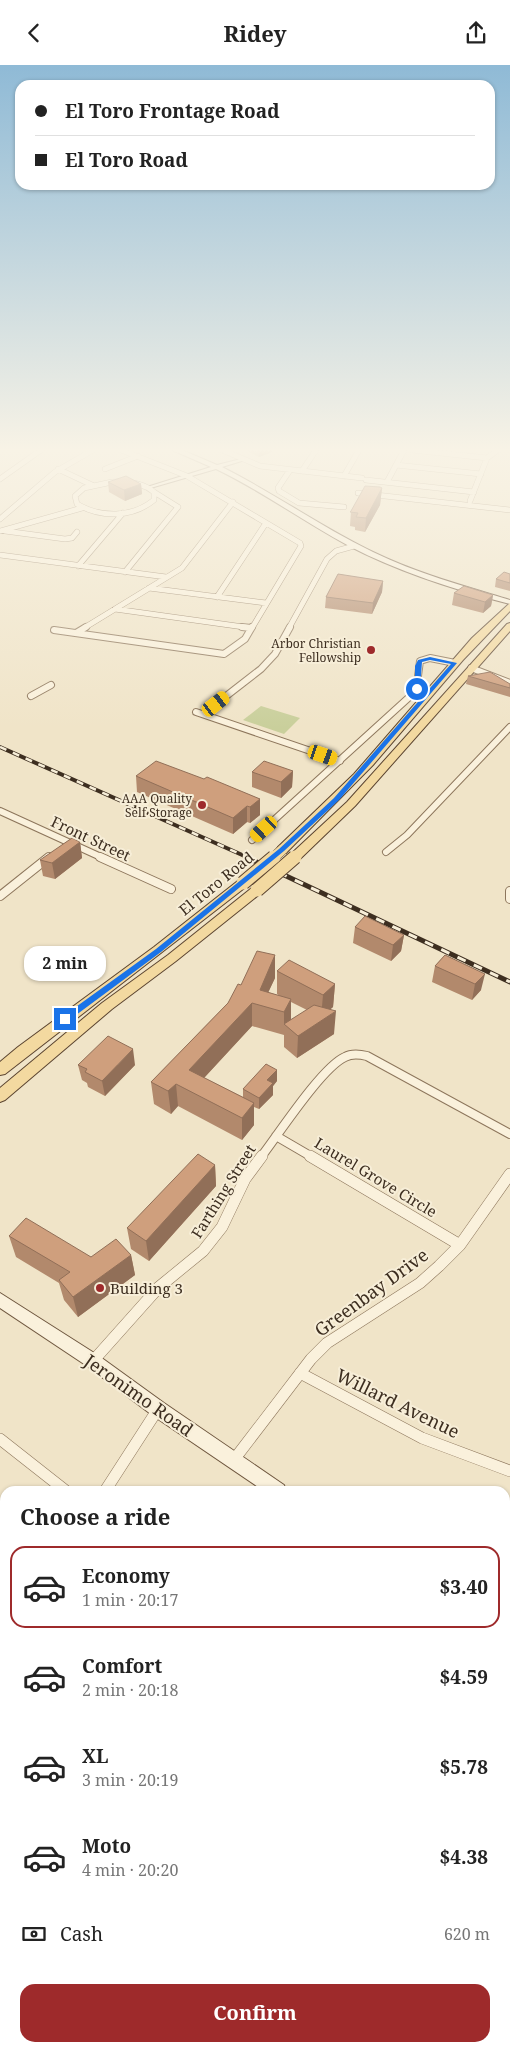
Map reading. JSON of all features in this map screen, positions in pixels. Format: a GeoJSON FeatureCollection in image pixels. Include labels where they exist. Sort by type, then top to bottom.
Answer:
{"type":"FeatureCollection","features":[{"type":"Feature","properties":{"kind":"main road"},"geometry":{"type":"LineString","coordinates":[[348,543],[402,567],[510,604]]}},
{"type":"Feature","properties":{"kind":"main road","name":"El Toro Road"},"geometry":{"type":"LineString","coordinates":[[0,1070],[22,1051],[158,950],[282,850],[336,799],[483,630],[510,604]]}},
{"type":"Feature","properties":{"kind":"main road","name":"El Toro Road"},"geometry":{"type":"LineString","coordinates":[[0,1096],[107,1007],[172,958],[296,857],[351,804],[510,625]]}},
{"type":"Feature","properties":{"kind":"main road"},"geometry":{"type":"LineString","coordinates":[[455,663],[471,668]]}},
{"type":"Feature","properties":{"kind":"main road","name":"Jeronimo Road"},"geometry":{"type":"LineString","coordinates":[[0,1300],[93,1361],[158,1409],[270,1486]]}},
{"type":"Feature","properties":{"kind":"street"},"geometry":{"type":"LineString","coordinates":[[78,566],[99,543]]}},
{"type":"Feature","properties":{"kind":"street"},"geometry":{"type":"LineString","coordinates":[[125,572],[149,543]]}},
{"type":"Feature","properties":{"kind":"street"},"geometry":{"type":"LineString","coordinates":[[76,633],[185,565],[202,543]]}},
{"type":"Feature","properties":{"kind":"street"},"geometry":{"type":"LineString","coordinates":[[217,597],[253,543]]}},
{"type":"Feature","properties":{"kind":"street"},"geometry":{"type":"LineString","coordinates":[[54,630],[224,654],[244,639],[301,546],[300,543]]}},
{"type":"Feature","properties":{"kind":"street"},"geometry":{"type":"LineString","coordinates":[[340,761],[200,713],[261,669],[270,659],[327,559],[336,551],[354,546]]}},
{"type":"Feature","properties":{"kind":"street"},"geometry":{"type":"LineString","coordinates":[[0,555],[166,577]]}},
{"type":"Feature","properties":{"kind":"street"},"geometry":{"type":"LineString","coordinates":[[149,588],[266,603]]}},
{"type":"Feature","properties":{"kind":"street"},"geometry":{"type":"LineString","coordinates":[[115,609],[251,628]]}},
{"type":"Feature","properties":{"kind":"street"},"geometry":{"type":"LineString","coordinates":[[252,840],[416,691],[420,661],[430,659],[455,663]]}},
{"type":"Feature","properties":{"kind":"street"},"geometry":{"type":"LineString","coordinates":[[471,668],[510,683]]}},
{"type":"Feature","properties":{"kind":"street"},"geometry":{"type":"LineString","coordinates":[[31,696],[51,685]]}},
{"type":"Feature","properties":{"kind":"street"},"geometry":{"type":"LineString","coordinates":[[386,852],[407,835],[510,727]]}},
{"type":"Feature","properties":{"kind":"street","name":"Front Street"},"geometry":{"type":"LineString","coordinates":[[0,811],[171,889]]}},
{"type":"Feature","properties":{"kind":"street"},"geometry":{"type":"LineString","coordinates":[[61,848],[68,842]]}},
{"type":"Feature","properties":{"kind":"street"},"geometry":{"type":"LineString","coordinates":[[0,896],[54,853]]}},
{"type":"Feature","properties":{"kind":"street"},"geometry":{"type":"LineString","coordinates":[[510,891],[510,899]]}},
{"type":"Feature","properties":{"kind":"street","name":"Farthing Street"},"geometry":{"type":"LineString","coordinates":[[93,1361],[159,1287],[203,1251],[222,1227],[246,1179],[276,1136],[334,1064],[341,1058],[351,1054],[368,1056],[510,1134]]}},
{"type":"Feature","properties":{"kind":"street","name":"Laurel Grove Circle"},"geometry":{"type":"LineString","coordinates":[[276,1136],[460,1245]]}},
{"type":"Feature","properties":{"kind":"street","name":"Greenbay Drive"},"geometry":{"type":"LineString","coordinates":[[233,1461],[300,1373],[327,1343],[420,1283],[460,1245],[510,1174]]}},
{"type":"Feature","properties":{"kind":"street","name":"Willard Avenue"},"geometry":{"type":"LineString","coordinates":[[300,1373],[422,1438],[510,1471]]}},
{"type":"Feature","properties":{"kind":"street"},"geometry":{"type":"LineString","coordinates":[[108,1486],[158,1409]]}},
{"type":"Feature","properties":{"kind":"street"},"geometry":{"type":"LineString","coordinates":[[0,1439],[60,1486]]}},
{"type":"Feature","properties":{"kind":"green space"},"geometry":{"type":"Polygon","coordinates":[[[261,706],[300,718],[284,734],[243,720],[261,706]]]}},
{"type":"Feature","properties":{"kind":"building"},"geometry":{"type":"Polygon","coordinates":[[[504,572],[510,574],[510,583],[496,579],[504,572]]]}},
{"type":"Feature","properties":{"kind":"building"},"geometry":{"type":"Polygon","coordinates":[[[338,574],[383,581],[373,603],[326,597],[338,574]]]}},
{"type":"Feature","properties":{"kind":"building"},"geometry":{"type":"Polygon","coordinates":[[[464,586],[493,595],[485,602],[454,593],[464,586]]]}},
{"type":"Feature","properties":{"kind":"building"},"geometry":{"type":"Polygon","coordinates":[[[490,672],[510,684],[510,688],[468,676],[490,672]]]}},
{"type":"Feature","properties":{"kind":"building"},"geometry":{"type":"Polygon","coordinates":[[[156,761],[204,779],[207,777],[260,799],[250,807],[247,806],[233,818],[136,776],[156,761]]]}},
{"type":"Feature","properties":{"kind":"building"},"geometry":{"type":"Polygon","coordinates":[[[264,761],[293,771],[281,782],[252,772],[264,761]]]}},
{"type":"Feature","properties":{"kind":"building"},"geometry":{"type":"Polygon","coordinates":[[[72,838],[80,842],[52,863],[40,860],[72,838]]]}},
{"type":"Feature","properties":{"kind":"building"},"geometry":{"type":"Polygon","coordinates":[[[365,916],[404,935],[393,945],[355,927],[365,916]]]}},
{"type":"Feature","properties":{"kind":"building"},"geometry":{"type":"Polygon","coordinates":[[[257,951],[275,955],[260,990],[291,999],[284,1012],[252,1003],[189,1070],[254,1103],[242,1118],[176,1084],[168,1091],[151,1082],[228,1003],[238,984],[241,985],[257,951]]]}},
{"type":"Feature","properties":{"kind":"building"},"geometry":{"type":"Polygon","coordinates":[[[445,955],[485,974],[475,984],[435,966],[445,955]]]}},
{"type":"Feature","properties":{"kind":"building"},"geometry":{"type":"Polygon","coordinates":[[[289,960],[335,984],[323,995],[277,971],[289,960]]]}},
{"type":"Feature","properties":{"kind":"building"},"geometry":{"type":"Polygon","coordinates":[[[314,1005],[336,1011],[298,1036],[284,1024],[314,1005]]]}},
{"type":"Feature","properties":{"kind":"building"},"geometry":{"type":"Polygon","coordinates":[[[108,1036],[133,1049],[102,1081],[85,1072],[87,1069],[78,1065],[108,1036]]]}},
{"type":"Feature","properties":{"kind":"building"},"geometry":{"type":"Polygon","coordinates":[[[266,1064],[277,1070],[267,1080],[273,1083],[259,1098],[243,1089],[266,1064]]]}},
{"type":"Feature","properties":{"kind":"building"},"geometry":{"type":"Polygon","coordinates":[[[198,1154],[215,1165],[146,1241],[127,1228],[198,1154]]]}},
{"type":"Feature","properties":{"kind":"building"},"geometry":{"type":"Polygon","coordinates":[[[26,1218],[91,1257],[116,1239],[131,1255],[73,1297],[59,1280],[70,1272],[9,1236],[26,1218]]]}},
{"type":"Feature","properties":{"kind":"railway"},"geometry":{"type":"LineString","coordinates":[[0,747],[249,858]]}},
{"type":"Feature","properties":{"kind":"railway"},"geometry":{"type":"LineString","coordinates":[[246,857],[510,982]]}},
{"type":"Feature","properties":{"kind":"place","name":"Arbor Christian Fellowship"},"geometry":{"type":"Point","coordinates":[371,650]}},
{"type":"Feature","properties":{"kind":"place","name":"AAA Quality Self Storage"},"geometry":{"type":"Point","coordinates":[202,805]}},
{"type":"Feature","properties":{"kind":"place","name":"Building 3"},"geometry":{"type":"Point","coordinates":[100,1288]}},
{"type":"Feature","properties":{"kind":"route"},"geometry":{"type":"LineString","coordinates":[[65,1019],[158,950],[282,850],[336,799],[381,750],[455,663],[430,659],[420,661],[418,663],[417,689]]}}]}
